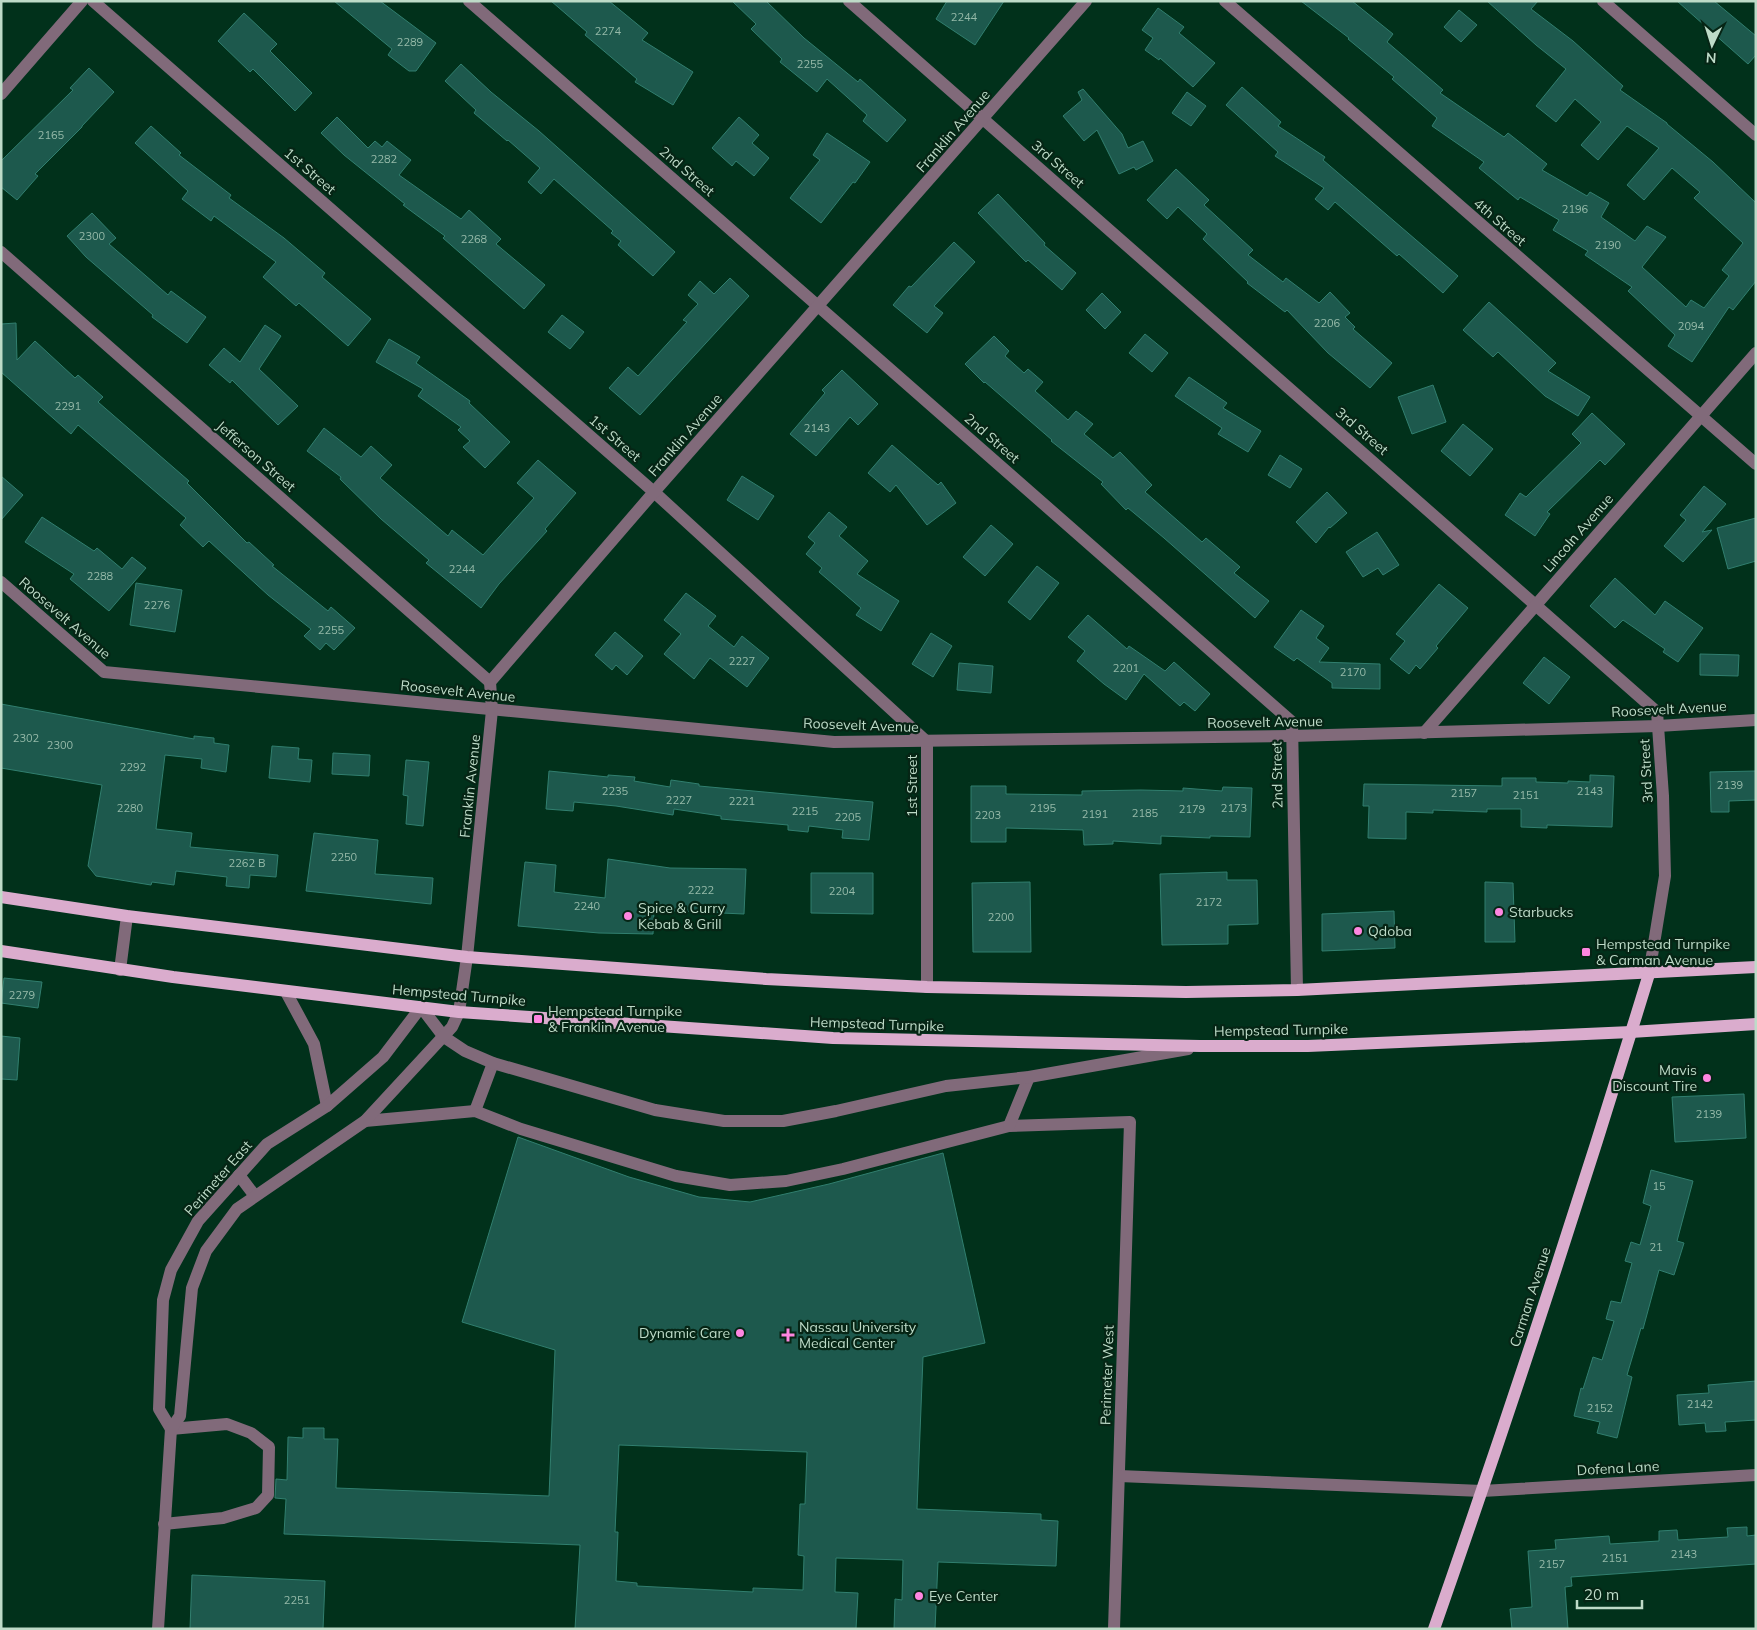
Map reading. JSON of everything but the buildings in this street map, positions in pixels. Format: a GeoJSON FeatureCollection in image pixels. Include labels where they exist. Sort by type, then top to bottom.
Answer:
{"type":"FeatureCollection","features":[{"type":"Feature","properties":{"kind":"main road"},"geometry":{"type":"LineString","coordinates":[[1,897],[127,916],[467,957],[766,979],[927,987],[1186,992],[1297,990],[1649,974],[1756,967]]}},
{"type":"Feature","properties":{"kind":"main road","name":"Hempstead Turnpike"},"geometry":{"type":"LineString","coordinates":[[1,950],[120,970],[459,1012],[833,1038],[1200,1046],[1308,1046],[1632,1032],[1756,1024]]}},
{"type":"Feature","properties":{"kind":"main road","name":"Carman Avenue"},"geometry":{"type":"LineString","coordinates":[[1434,1629],[1482,1490],[1632,1032],[1649,974]]}},
{"type":"Feature","properties":{"kind":"street"},"geometry":{"type":"LineString","coordinates":[[1,94],[82,1]]}},
{"type":"Feature","properties":{"kind":"street","name":"1st Street"},"geometry":{"type":"LineString","coordinates":[[93,1],[654,492],[927,742],[927,987]]}},
{"type":"Feature","properties":{"kind":"street","name":"2nd Street"},"geometry":{"type":"LineString","coordinates":[[469,1],[1292,722],[1297,990]]}},
{"type":"Feature","properties":{"kind":"street","name":"3rd Street"},"geometry":{"type":"LineString","coordinates":[[849,1],[1658,712],[1665,876],[1649,974]]}},
{"type":"Feature","properties":{"kind":"street","name":"Franklin Avenue"},"geometry":{"type":"LineString","coordinates":[[459,1012],[467,957],[492,710],[490,682],[654,492],[1086,1]]}},
{"type":"Feature","properties":{"kind":"street","name":"4th Street"},"geometry":{"type":"LineString","coordinates":[[1225,1],[1756,464]]}},
{"type":"Feature","properties":{"kind":"street"},"geometry":{"type":"LineString","coordinates":[[1603,1],[1756,135]]}},
{"type":"Feature","properties":{"kind":"street","name":"Jefferson Street"},"geometry":{"type":"LineString","coordinates":[[1,252],[490,682]]}},
{"type":"Feature","properties":{"kind":"street","name":"Lincoln Avenue"},"geometry":{"type":"LineString","coordinates":[[1424,733],[1756,353]]}},
{"type":"Feature","properties":{"kind":"street","name":"Roosevelt Avenue"},"geometry":{"type":"LineString","coordinates":[[1,582],[104,672],[834,742],[1424,733],[1658,726],[1756,720]]}},
{"type":"Feature","properties":{"kind":"street"},"geometry":{"type":"LineString","coordinates":[[120,970],[127,916]]}},
{"type":"Feature","properties":{"kind":"street"},"geometry":{"type":"LineString","coordinates":[[286,992],[314,1044],[327,1106]]}},
{"type":"Feature","properties":{"kind":"street"},"geometry":{"type":"LineString","coordinates":[[421,1007],[444,1037],[465,1050],[493,1063],[655,1110],[724,1121],[783,1121],[946,1086],[1029,1077],[1200,1046]]}},
{"type":"Feature","properties":{"kind":"street","name":"Perimeter East"},"geometry":{"type":"LineString","coordinates":[[171,1429],[158,1409],[163,1300],[171,1270],[198,1221],[267,1144],[327,1106],[383,1057],[421,1007]]}},
{"type":"Feature","properties":{"kind":"street"},"geometry":{"type":"LineString","coordinates":[[158,1629],[171,1429],[180,1416],[192,1288],[206,1251],[237,1209],[365,1121],[444,1037],[452,1027],[459,1012]]}},
{"type":"Feature","properties":{"kind":"street"},"geometry":{"type":"LineString","coordinates":[[475,1111],[493,1063]]}},
{"type":"Feature","properties":{"kind":"street"},"geometry":{"type":"LineString","coordinates":[[365,1121],[475,1111],[522,1129],[676,1176],[730,1185],[786,1181],[844,1169],[1009,1126],[1029,1077]]}},
{"type":"Feature","properties":{"kind":"street","name":"Perimeter West"},"geometry":{"type":"LineString","coordinates":[[1009,1126],[1130,1122],[1114,1629]]}},
{"type":"Feature","properties":{"kind":"street"},"geometry":{"type":"LineString","coordinates":[[239,1175],[255,1196]]}},
{"type":"Feature","properties":{"kind":"street"},"geometry":{"type":"LineString","coordinates":[[164,1524],[223,1518],[256,1508],[268,1495],[269,1447],[251,1433],[228,1424],[171,1429]]}},
{"type":"Feature","properties":{"kind":"street","name":"Dofena Lane"},"geometry":{"type":"LineString","coordinates":[[1119,1476],[1482,1490],[1756,1475]]}},
{"type":"Feature","properties":{"kind":"place","name":"Starbucks"},"geometry":{"type":"Point","coordinates":[1499,912]}},
{"type":"Feature","properties":{"kind":"place","name":"Spice & Curry Kebab & Grill"},"geometry":{"type":"Point","coordinates":[628,916]}},
{"type":"Feature","properties":{"kind":"place","name":"Qdoba"},"geometry":{"type":"Point","coordinates":[1358,931]}},
{"type":"Feature","properties":{"kind":"place","name":"Hempstead Turnpike & Carman Avenue"},"geometry":{"type":"Point","coordinates":[1586,952]}},
{"type":"Feature","properties":{"kind":"place","name":"Hempstead Turnpike & Franklin Avenue"},"geometry":{"type":"Point","coordinates":[538,1019]}},
{"type":"Feature","properties":{"kind":"place","name":"Mavis Discount Tire"},"geometry":{"type":"Point","coordinates":[1707,1078]}},
{"type":"Feature","properties":{"kind":"place","name":"Dynamic Care"},"geometry":{"type":"Point","coordinates":[740,1333]}},
{"type":"Feature","properties":{"kind":"place","name":"Nassau University Medical Center"},"geometry":{"type":"Point","coordinates":[788,1335]}},
{"type":"Feature","properties":{"kind":"place","name":"Eye Center"},"geometry":{"type":"Point","coordinates":[919,1596]}}]}
